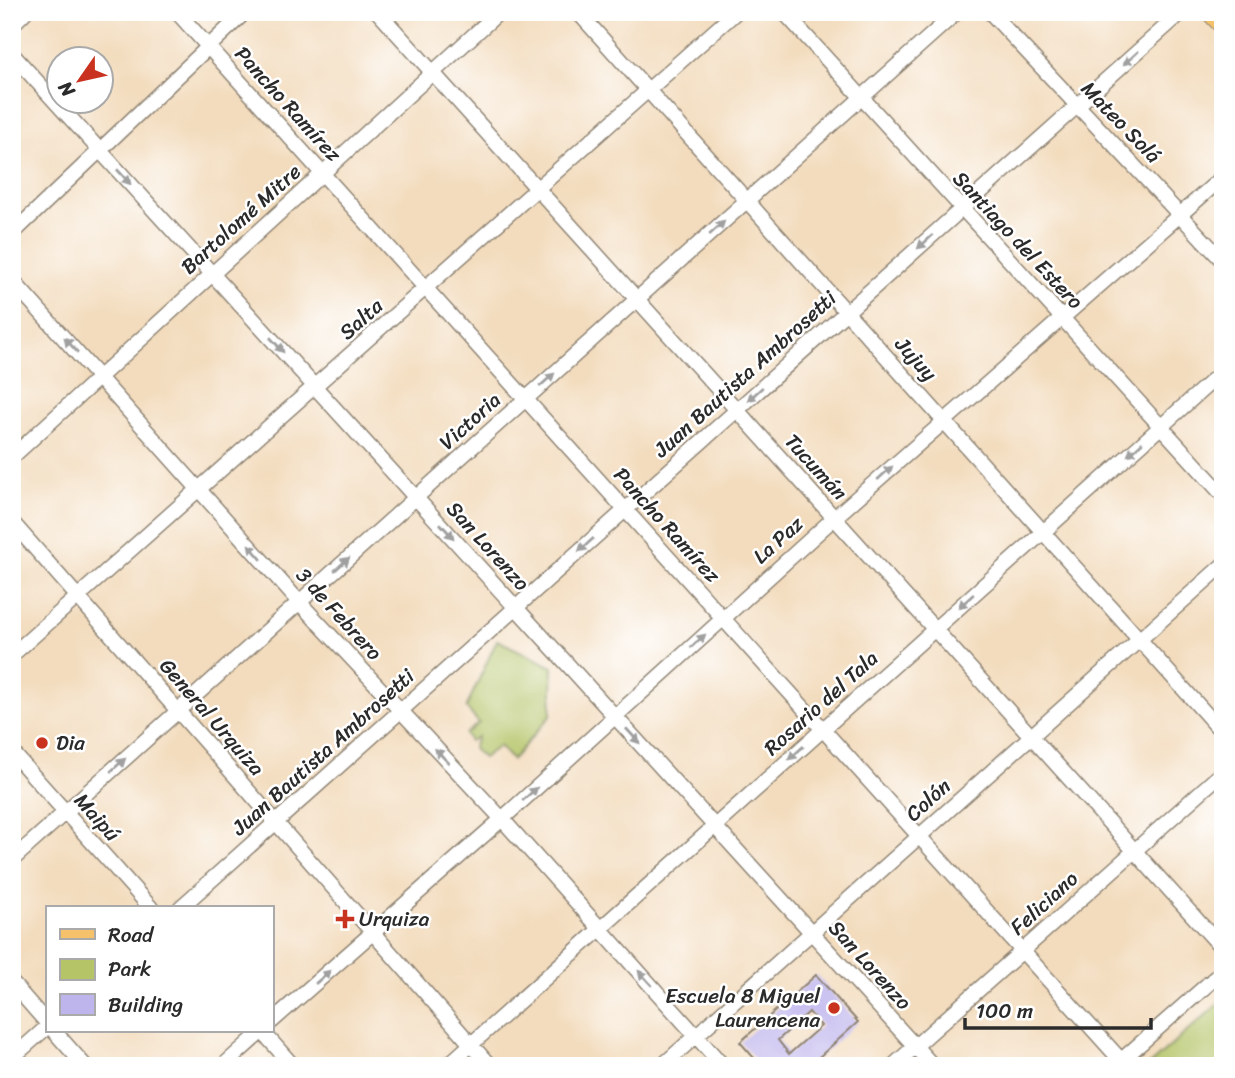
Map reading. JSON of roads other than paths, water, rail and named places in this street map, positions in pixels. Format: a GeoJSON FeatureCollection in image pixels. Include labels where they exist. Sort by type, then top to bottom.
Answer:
{"type":"FeatureCollection","features":[{"type":"Feature","properties":{"kind":"main road"},"geometry":{"type":"LineString","coordinates":[[1210,12],[1223,26]]}},
{"type":"Feature","properties":{"kind":"street"},"geometry":{"type":"LineString","coordinates":[[12,25],[25,12]]}},
{"type":"Feature","properties":{"kind":"street","name":"Pancho Ramírez"},"geometry":{"type":"LineString","coordinates":[[177,12],[1023,950],[1121,1064]]}},
{"type":"Feature","properties":{"kind":"street"},"geometry":{"type":"LineString","coordinates":[[12,234],[245,12]]}},
{"type":"Feature","properties":{"kind":"street","name":"Tucumán"},"geometry":{"type":"LineString","coordinates":[[378,12],[1223,950]]}},
{"type":"Feature","properties":{"kind":"street","name":"Bartolomé Mitre"},"geometry":{"type":"LineString","coordinates":[[12,457],[499,12]]}},
{"type":"Feature","properties":{"kind":"street","name":"Jujuy"},"geometry":{"type":"LineString","coordinates":[[578,12],[1223,733]]}},
{"type":"Feature","properties":{"kind":"street","name":"Salta"},"geometry":{"type":"LineString","coordinates":[[12,655],[736,12]]}},
{"type":"Feature","properties":{"kind":"street","name":"Santiago del Estero"},"geometry":{"type":"LineString","coordinates":[[784,12],[860,99],[1223,495]]}},
{"type":"Feature","properties":{"kind":"street","name":"Victoria"},"geometry":{"type":"LineString","coordinates":[[12,860],[957,12]]}},
{"type":"Feature","properties":{"kind":"street","name":"Mateo Solá"},"geometry":{"type":"LineString","coordinates":[[990,12],[1223,261]]}},
{"type":"Feature","properties":{"kind":"street","name":"Juan Bautista Ambrosetti"},"geometry":{"type":"LineString","coordinates":[[182,906],[1182,12]]}},
{"type":"Feature","properties":{"kind":"street","name":"San Lorenzo"},"geometry":{"type":"LineString","coordinates":[[12,54],[933,1066]]}},
{"type":"Feature","properties":{"kind":"street","name":"La Paz"},"geometry":{"type":"LineString","coordinates":[[273,1020],[502,819],[834,518],[1223,177]]}},
{"type":"Feature","properties":{"kind":"street","name":"3 de Febrero"},"geometry":{"type":"LineString","coordinates":[[12,280],[299,602],[399,712],[502,819],[723,1066]]}},
{"type":"Feature","properties":{"kind":"street","name":"Rosario del Tala"},"geometry":{"type":"LineString","coordinates":[[447,1066],[1223,371]]}},
{"type":"Feature","properties":{"kind":"street","name":"General Urquiza"},"geometry":{"type":"LineString","coordinates":[[12,522],[490,1066]]}},
{"type":"Feature","properties":{"kind":"street","name":"Colón"},"geometry":{"type":"LineString","coordinates":[[662,1066],[1223,565]]}},
{"type":"Feature","properties":{"kind":"street","name":"Maipú"},"geometry":{"type":"LineString","coordinates":[[12,752],[148,906]]}},
{"type":"Feature","properties":{"kind":"street","name":"Feliciano"},"geometry":{"type":"LineString","coordinates":[[894,1066],[1223,772]]}},
{"type":"Feature","properties":{"kind":"street"},"geometry":{"type":"LineString","coordinates":[[1121,1064],[1223,971]]}},
{"type":"Feature","properties":{"kind":"street"},"geometry":{"type":"LineString","coordinates":[[12,983],[46,1024]]}},
{"type":"Feature","properties":{"kind":"street"},"geometry":{"type":"LineString","coordinates":[[12,1058],[46,1026]]}},
{"type":"Feature","properties":{"kind":"street"},"geometry":{"type":"LineString","coordinates":[[55,1032],[85,1066]]}},
{"type":"Feature","properties":{"kind":"street"},"geometry":{"type":"LineString","coordinates":[[223,1066],[261,1032]]}},
{"type":"Feature","properties":{"kind":"street"},"geometry":{"type":"LineString","coordinates":[[263,1032],[293,1066]]}},
{"type":"Feature","properties":{"kind":"place","name":"Dia"},"geometry":{"type":"Point","coordinates":[42,743]}},
{"type":"Feature","properties":{"kind":"place","name":"Urquiza"},"geometry":{"type":"Point","coordinates":[345,919]}},
{"type":"Feature","properties":{"kind":"place","name":"Escuela 8 Miguel Laurencena"},"geometry":{"type":"Point","coordinates":[834,1008]}}]}
